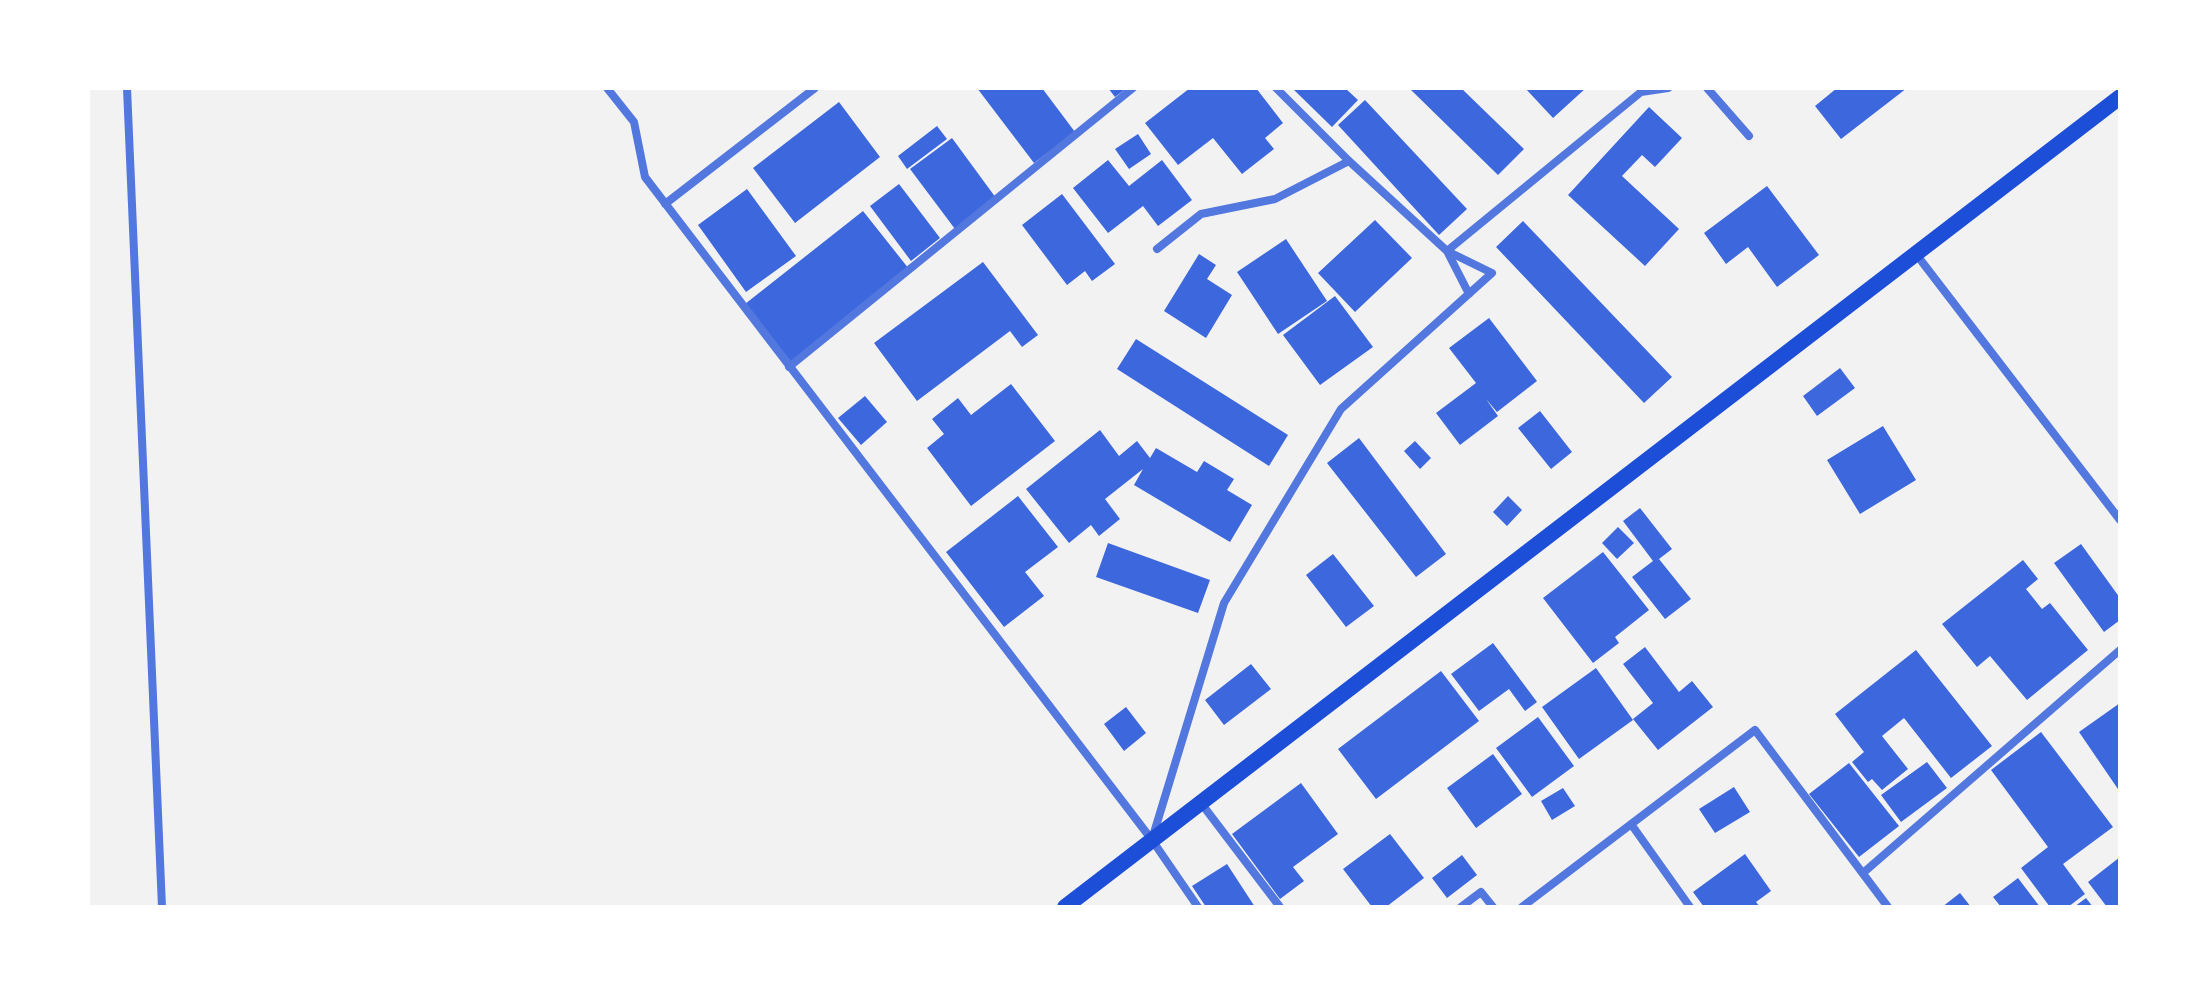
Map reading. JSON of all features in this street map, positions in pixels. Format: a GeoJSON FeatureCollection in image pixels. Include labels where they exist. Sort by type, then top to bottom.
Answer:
{"type":"FeatureCollection","features":[{"type":"Feature","properties":{"kind":"main road"},"geometry":{"type":"LineString","coordinates":[[1065,907],[2120,97]]}},
{"type":"Feature","properties":{"kind":"street"},"geometry":{"type":"LineString","coordinates":[[127,88],[162,907]]}},
{"type":"Feature","properties":{"kind":"street"},"geometry":{"type":"LineString","coordinates":[[607,88],[634,122],[645,177],[1152,840],[1198,907]]}},
{"type":"Feature","properties":{"kind":"street"},"geometry":{"type":"LineString","coordinates":[[665,204],[815,88]]}},
{"type":"Feature","properties":{"kind":"street"},"geometry":{"type":"LineString","coordinates":[[789,367],[1133,88]]}},
{"type":"Feature","properties":{"kind":"street"},"geometry":{"type":"LineString","coordinates":[[1152,840],[1224,603],[1341,409],[1492,273],[1447,251],[1349,161],[1276,88]]}},
{"type":"Feature","properties":{"kind":"street"},"geometry":{"type":"LineString","coordinates":[[1447,251],[1639,90],[1668,88]]}},
{"type":"Feature","properties":{"kind":"street"},"geometry":{"type":"LineString","coordinates":[[1707,88],[1749,136]]}},
{"type":"Feature","properties":{"kind":"street"},"geometry":{"type":"LineString","coordinates":[[1157,249],[1201,214],[1275,199],[1349,161]]}},
{"type":"Feature","properties":{"kind":"street"},"geometry":{"type":"LineString","coordinates":[[1447,251],[1469,294]]}},
{"type":"Feature","properties":{"kind":"street"},"geometry":{"type":"LineString","coordinates":[[1915,253],[2120,520]]}},
{"type":"Feature","properties":{"kind":"street"},"geometry":{"type":"LineString","coordinates":[[1863,873],[2120,650]]}},
{"type":"Feature","properties":{"kind":"street"},"geometry":{"type":"LineString","coordinates":[[1522,907],[1755,730],[1888,907]]}},
{"type":"Feature","properties":{"kind":"street"},"geometry":{"type":"LineString","coordinates":[[1200,803],[1280,907]]}},
{"type":"Feature","properties":{"kind":"street"},"geometry":{"type":"LineString","coordinates":[[1631,824],[1690,907]]}},
{"type":"Feature","properties":{"kind":"street"},"geometry":{"type":"LineString","coordinates":[[1461,907],[1481,892],[1493,907]]}},
{"type":"Feature","properties":{"kind":"building"},"geometry":{"type":"Polygon","coordinates":[[[977,88],[1042,88],[1075,132],[1034,163],[977,88]]]}},
{"type":"Feature","properties":{"kind":"building"},"geometry":{"type":"Polygon","coordinates":[[[1108,88],[1127,88],[1115,97],[1108,88]]]}},
{"type":"Feature","properties":{"kind":"building"},"geometry":{"type":"Polygon","coordinates":[[[1190,88],[1256,88],[1283,123],[1265,138],[1274,149],[1242,174],[1213,138],[1178,165],[1145,123],[1190,88]]]}},
{"type":"Feature","properties":{"kind":"building"},"geometry":{"type":"Polygon","coordinates":[[[1292,88],[1345,88],[1358,100],[1332,127],[1292,88]]]}},
{"type":"Feature","properties":{"kind":"building"},"geometry":{"type":"Polygon","coordinates":[[[1409,88],[1461,88],[1524,149],[1498,175],[1409,88]]]}},
{"type":"Feature","properties":{"kind":"building"},"geometry":{"type":"Polygon","coordinates":[[[1525,88],[1586,88],[1553,118],[1525,88]]]}},
{"type":"Feature","properties":{"kind":"building"},"geometry":{"type":"Polygon","coordinates":[[[1837,88],[1907,88],[1841,139],[1815,106],[1837,88]]]}},
{"type":"Feature","properties":{"kind":"building"},"geometry":{"type":"Polygon","coordinates":[[[1365,100],[1467,209],[1439,235],[1338,125],[1365,100]]]}},
{"type":"Feature","properties":{"kind":"building"},"geometry":{"type":"Polygon","coordinates":[[[839,102],[880,157],[795,223],[753,168],[839,102]]]}},
{"type":"Feature","properties":{"kind":"building"},"geometry":{"type":"Polygon","coordinates":[[[1649,107],[1682,138],[1655,167],[1642,155],[1622,176],[1679,229],[1645,266],[1568,195],[1649,107]]]}},
{"type":"Feature","properties":{"kind":"building"},"geometry":{"type":"Polygon","coordinates":[[[937,126],[947,139],[907,169],[898,156],[937,126]]]}},
{"type":"Feature","properties":{"kind":"building"},"geometry":{"type":"Polygon","coordinates":[[[1138,134],[1151,154],[1129,169],[1115,149],[1138,134]]]}},
{"type":"Feature","properties":{"kind":"building"},"geometry":{"type":"Polygon","coordinates":[[[952,138],[996,198],[955,229],[910,169],[952,138]]]}},
{"type":"Feature","properties":{"kind":"building"},"geometry":{"type":"Polygon","coordinates":[[[1108,160],[1129,186],[1162,160],[1192,200],[1158,226],[1143,206],[1108,233],[1073,188],[1108,160]]]}},
{"type":"Feature","properties":{"kind":"building"},"geometry":{"type":"Polygon","coordinates":[[[899,184],[940,238],[911,261],[870,206],[899,184]]]}},
{"type":"Feature","properties":{"kind":"building"},"geometry":{"type":"Polygon","coordinates":[[[1767,186],[1819,255],[1777,287],[1748,247],[1726,264],[1704,233],[1767,186]]]}},
{"type":"Feature","properties":{"kind":"building"},"geometry":{"type":"Polygon","coordinates":[[[747,189],[796,256],[746,292],[698,225],[747,189]]]}},
{"type":"Feature","properties":{"kind":"building"},"geometry":{"type":"Polygon","coordinates":[[[1062,194],[1115,264],[1092,281],[1085,271],[1067,285],[1022,225],[1062,194]]]}},
{"type":"Feature","properties":{"kind":"building"},"geometry":{"type":"Polygon","coordinates":[[[863,211],[909,269],[791,362],[745,304],[863,211]]]}},
{"type":"Feature","properties":{"kind":"building"},"geometry":{"type":"Polygon","coordinates":[[[1375,220],[1412,258],[1355,312],[1318,273],[1375,220]]]}},
{"type":"Feature","properties":{"kind":"building"},"geometry":{"type":"Polygon","coordinates":[[[1523,221],[1672,377],[1644,403],[1496,247],[1523,221]]]}},
{"type":"Feature","properties":{"kind":"building"},"geometry":{"type":"Polygon","coordinates":[[[1286,239],[1327,301],[1278,334],[1237,272],[1286,239]]]}},
{"type":"Feature","properties":{"kind":"building"},"geometry":{"type":"Polygon","coordinates":[[[1199,254],[1216,265],[1207,279],[1232,295],[1206,338],[1164,311],[1199,254]]]}},
{"type":"Feature","properties":{"kind":"building"},"geometry":{"type":"Polygon","coordinates":[[[983,262],[1038,335],[1022,347],[1010,331],[917,401],[874,343],[983,262]]]}},
{"type":"Feature","properties":{"kind":"building"},"geometry":{"type":"Polygon","coordinates":[[[1335,296],[1373,347],[1320,385],[1283,335],[1335,296]]]}},
{"type":"Feature","properties":{"kind":"building"},"geometry":{"type":"Polygon","coordinates":[[[1489,318],[1537,381],[1497,412],[1486,399],[1498,416],[1460,445],[1436,413],[1476,383],[1449,348],[1489,318]]]}},
{"type":"Feature","properties":{"kind":"building"},"geometry":{"type":"Polygon","coordinates":[[[1136,339],[1288,435],[1269,466],[1117,369],[1136,339]]]}},
{"type":"Feature","properties":{"kind":"building"},"geometry":{"type":"Polygon","coordinates":[[[1840,368],[1855,388],[1817,416],[1803,396],[1840,368]]]}},
{"type":"Feature","properties":{"kind":"building"},"geometry":{"type":"Polygon","coordinates":[[[1011,384],[1055,441],[971,506],[927,448],[944,434],[932,419],[958,398],[971,415],[1011,384]]]}},
{"type":"Feature","properties":{"kind":"building"},"geometry":{"type":"Polygon","coordinates":[[[865,396],[887,422],[861,445],[838,418],[865,396]]]}},
{"type":"Feature","properties":{"kind":"building"},"geometry":{"type":"Polygon","coordinates":[[[1540,411],[1572,452],[1551,469],[1518,428],[1540,411]]]}},
{"type":"Feature","properties":{"kind":"building"},"geometry":{"type":"Polygon","coordinates":[[[1883,426],[1916,480],[1860,514],[1827,460],[1883,426]]]}},
{"type":"Feature","properties":{"kind":"building"},"geometry":{"type":"Polygon","coordinates":[[[1100,430],[1119,456],[1137,441],[1150,458],[1156,448],[1197,472],[1204,461],[1234,479],[1227,490],[1252,505],[1230,542],[1134,485],[1143,469],[1105,499],[1120,519],[1099,536],[1091,525],[1069,543],[1026,489],[1100,430]]]}},
{"type":"Feature","properties":{"kind":"building"},"geometry":{"type":"Polygon","coordinates":[[[1359,438],[1446,554],[1416,577],[1327,463],[1359,438]]]}},
{"type":"Feature","properties":{"kind":"building"},"geometry":{"type":"Polygon","coordinates":[[[1415,441],[1431,458],[1420,469],[1404,451],[1415,441]]]}},
{"type":"Feature","properties":{"kind":"building"},"geometry":{"type":"Polygon","coordinates":[[[1018,496],[1058,547],[1025,572],[1044,596],[1004,627],[946,552],[1018,496]]]}},
{"type":"Feature","properties":{"kind":"building"},"geometry":{"type":"Polygon","coordinates":[[[1508,496],[1522,510],[1507,526],[1493,512],[1508,496]]]}},
{"type":"Feature","properties":{"kind":"building"},"geometry":{"type":"Polygon","coordinates":[[[1640,508],[1672,549],[1659,559],[1691,599],[1665,619],[1632,577],[1653,561],[1623,521],[1640,508]]]}},
{"type":"Feature","properties":{"kind":"building"},"geometry":{"type":"Polygon","coordinates":[[[1618,527],[1634,543],[1617,559],[1602,543],[1618,527]]]}},
{"type":"Feature","properties":{"kind":"building"},"geometry":{"type":"Polygon","coordinates":[[[1108,543],[1210,580],[1198,613],[1096,577],[1108,543]]]}},
{"type":"Feature","properties":{"kind":"building"},"geometry":{"type":"Polygon","coordinates":[[[2081,544],[2120,598],[2120,620],[2104,632],[2054,563],[2081,544]]]}},
{"type":"Feature","properties":{"kind":"building"},"geometry":{"type":"Polygon","coordinates":[[[1603,552],[1649,610],[1615,637],[1619,643],[1593,663],[1543,598],[1603,552]]]}},
{"type":"Feature","properties":{"kind":"building"},"geometry":{"type":"Polygon","coordinates":[[[1333,554],[1374,606],[1346,627],[1306,575],[1333,554]]]}},
{"type":"Feature","properties":{"kind":"building"},"geometry":{"type":"Polygon","coordinates":[[[2023,560],[2038,579],[2026,589],[2042,609],[2050,603],[2088,650],[2027,700],[1990,656],[1977,667],[1942,624],[2023,560]]]}},
{"type":"Feature","properties":{"kind":"building"},"geometry":{"type":"Polygon","coordinates":[[[1493,643],[1537,702],[1525,711],[1509,689],[1479,711],[1451,674],[1493,643]]]}},
{"type":"Feature","properties":{"kind":"building"},"geometry":{"type":"Polygon","coordinates":[[[1645,647],[1679,692],[1692,681],[1713,707],[1658,750],[1633,719],[1653,703],[1623,664],[1645,647]]]}},
{"type":"Feature","properties":{"kind":"building"},"geometry":{"type":"Polygon","coordinates":[[[1916,650],[1992,746],[1951,778],[1904,718],[1882,736],[1908,769],[1882,790],[1872,779],[1868,782],[1852,762],[1864,752],[1835,714],[1916,650]]]}},
{"type":"Feature","properties":{"kind":"building"},"geometry":{"type":"Polygon","coordinates":[[[1251,664],[1271,689],[1224,725],[1205,700],[1251,664]]]}},
{"type":"Feature","properties":{"kind":"building"},"geometry":{"type":"Polygon","coordinates":[[[1596,668],[1633,720],[1579,759],[1542,707],[1596,668]]]}},
{"type":"Feature","properties":{"kind":"building"},"geometry":{"type":"Polygon","coordinates":[[[1441,671],[1479,721],[1376,799],[1338,749],[1441,671]]]}},
{"type":"Feature","properties":{"kind":"building"},"geometry":{"type":"Polygon","coordinates":[[[2120,703],[2120,792],[2079,732],[2120,703]]]}},
{"type":"Feature","properties":{"kind":"building"},"geometry":{"type":"Polygon","coordinates":[[[1126,707],[1146,733],[1124,751],[1104,724],[1126,707]]]}},
{"type":"Feature","properties":{"kind":"building"},"geometry":{"type":"Polygon","coordinates":[[[1538,717],[1574,766],[1532,797],[1496,748],[1538,717]]]}},
{"type":"Feature","properties":{"kind":"building"},"geometry":{"type":"Polygon","coordinates":[[[2041,732],[2113,827],[2063,864],[2085,894],[2068,907],[2050,907],[2021,868],[2048,847],[1991,770],[2041,732]]]}},
{"type":"Feature","properties":{"kind":"building"},"geometry":{"type":"Polygon","coordinates":[[[1493,754],[1522,794],[1476,828],[1447,788],[1493,754]]]}},
{"type":"Feature","properties":{"kind":"building"},"geometry":{"type":"Polygon","coordinates":[[[1927,762],[1947,788],[1901,822],[1881,795],[1927,762]]]}},
{"type":"Feature","properties":{"kind":"building"},"geometry":{"type":"Polygon","coordinates":[[[1849,763],[1899,826],[1859,857],[1809,794],[1849,763]]]}},
{"type":"Feature","properties":{"kind":"building"},"geometry":{"type":"Polygon","coordinates":[[[1301,783],[1338,834],[1293,867],[1304,881],[1280,899],[1232,834],[1301,783]]]}},
{"type":"Feature","properties":{"kind":"building"},"geometry":{"type":"Polygon","coordinates":[[[1734,787],[1750,812],[1715,833],[1699,809],[1734,787]]]}},
{"type":"Feature","properties":{"kind":"building"},"geometry":{"type":"Polygon","coordinates":[[[1563,788],[1575,806],[1552,820],[1541,801],[1563,788]]]}},
{"type":"Feature","properties":{"kind":"building"},"geometry":{"type":"Polygon","coordinates":[[[1390,834],[1424,878],[1386,907],[1372,907],[1343,869],[1390,834]]]}},
{"type":"Feature","properties":{"kind":"building"},"geometry":{"type":"Polygon","coordinates":[[[1745,854],[1771,891],[1756,902],[1760,907],[1704,907],[1693,892],[1745,854]]]}},
{"type":"Feature","properties":{"kind":"building"},"geometry":{"type":"Polygon","coordinates":[[[1462,855],[1477,875],[1447,898],[1432,878],[1462,855]]]}},
{"type":"Feature","properties":{"kind":"building"},"geometry":{"type":"Polygon","coordinates":[[[2120,857],[2120,907],[2107,907],[2088,882],[2120,857]]]}},
{"type":"Feature","properties":{"kind":"building"},"geometry":{"type":"Polygon","coordinates":[[[1227,864],[1255,907],[1206,907],[1192,886],[1227,864]]]}},
{"type":"Feature","properties":{"kind":"building"},"geometry":{"type":"Polygon","coordinates":[[[2018,878],[2040,907],[2001,907],[1993,897],[2018,878]]]}},
{"type":"Feature","properties":{"kind":"building"},"geometry":{"type":"Polygon","coordinates":[[[1960,893],[1971,907],[1942,907],[1960,893]]]}},
{"type":"Feature","properties":{"kind":"building"},"geometry":{"type":"Polygon","coordinates":[[[2086,898],[2093,907],[2074,907],[2086,898]]]}}]}
